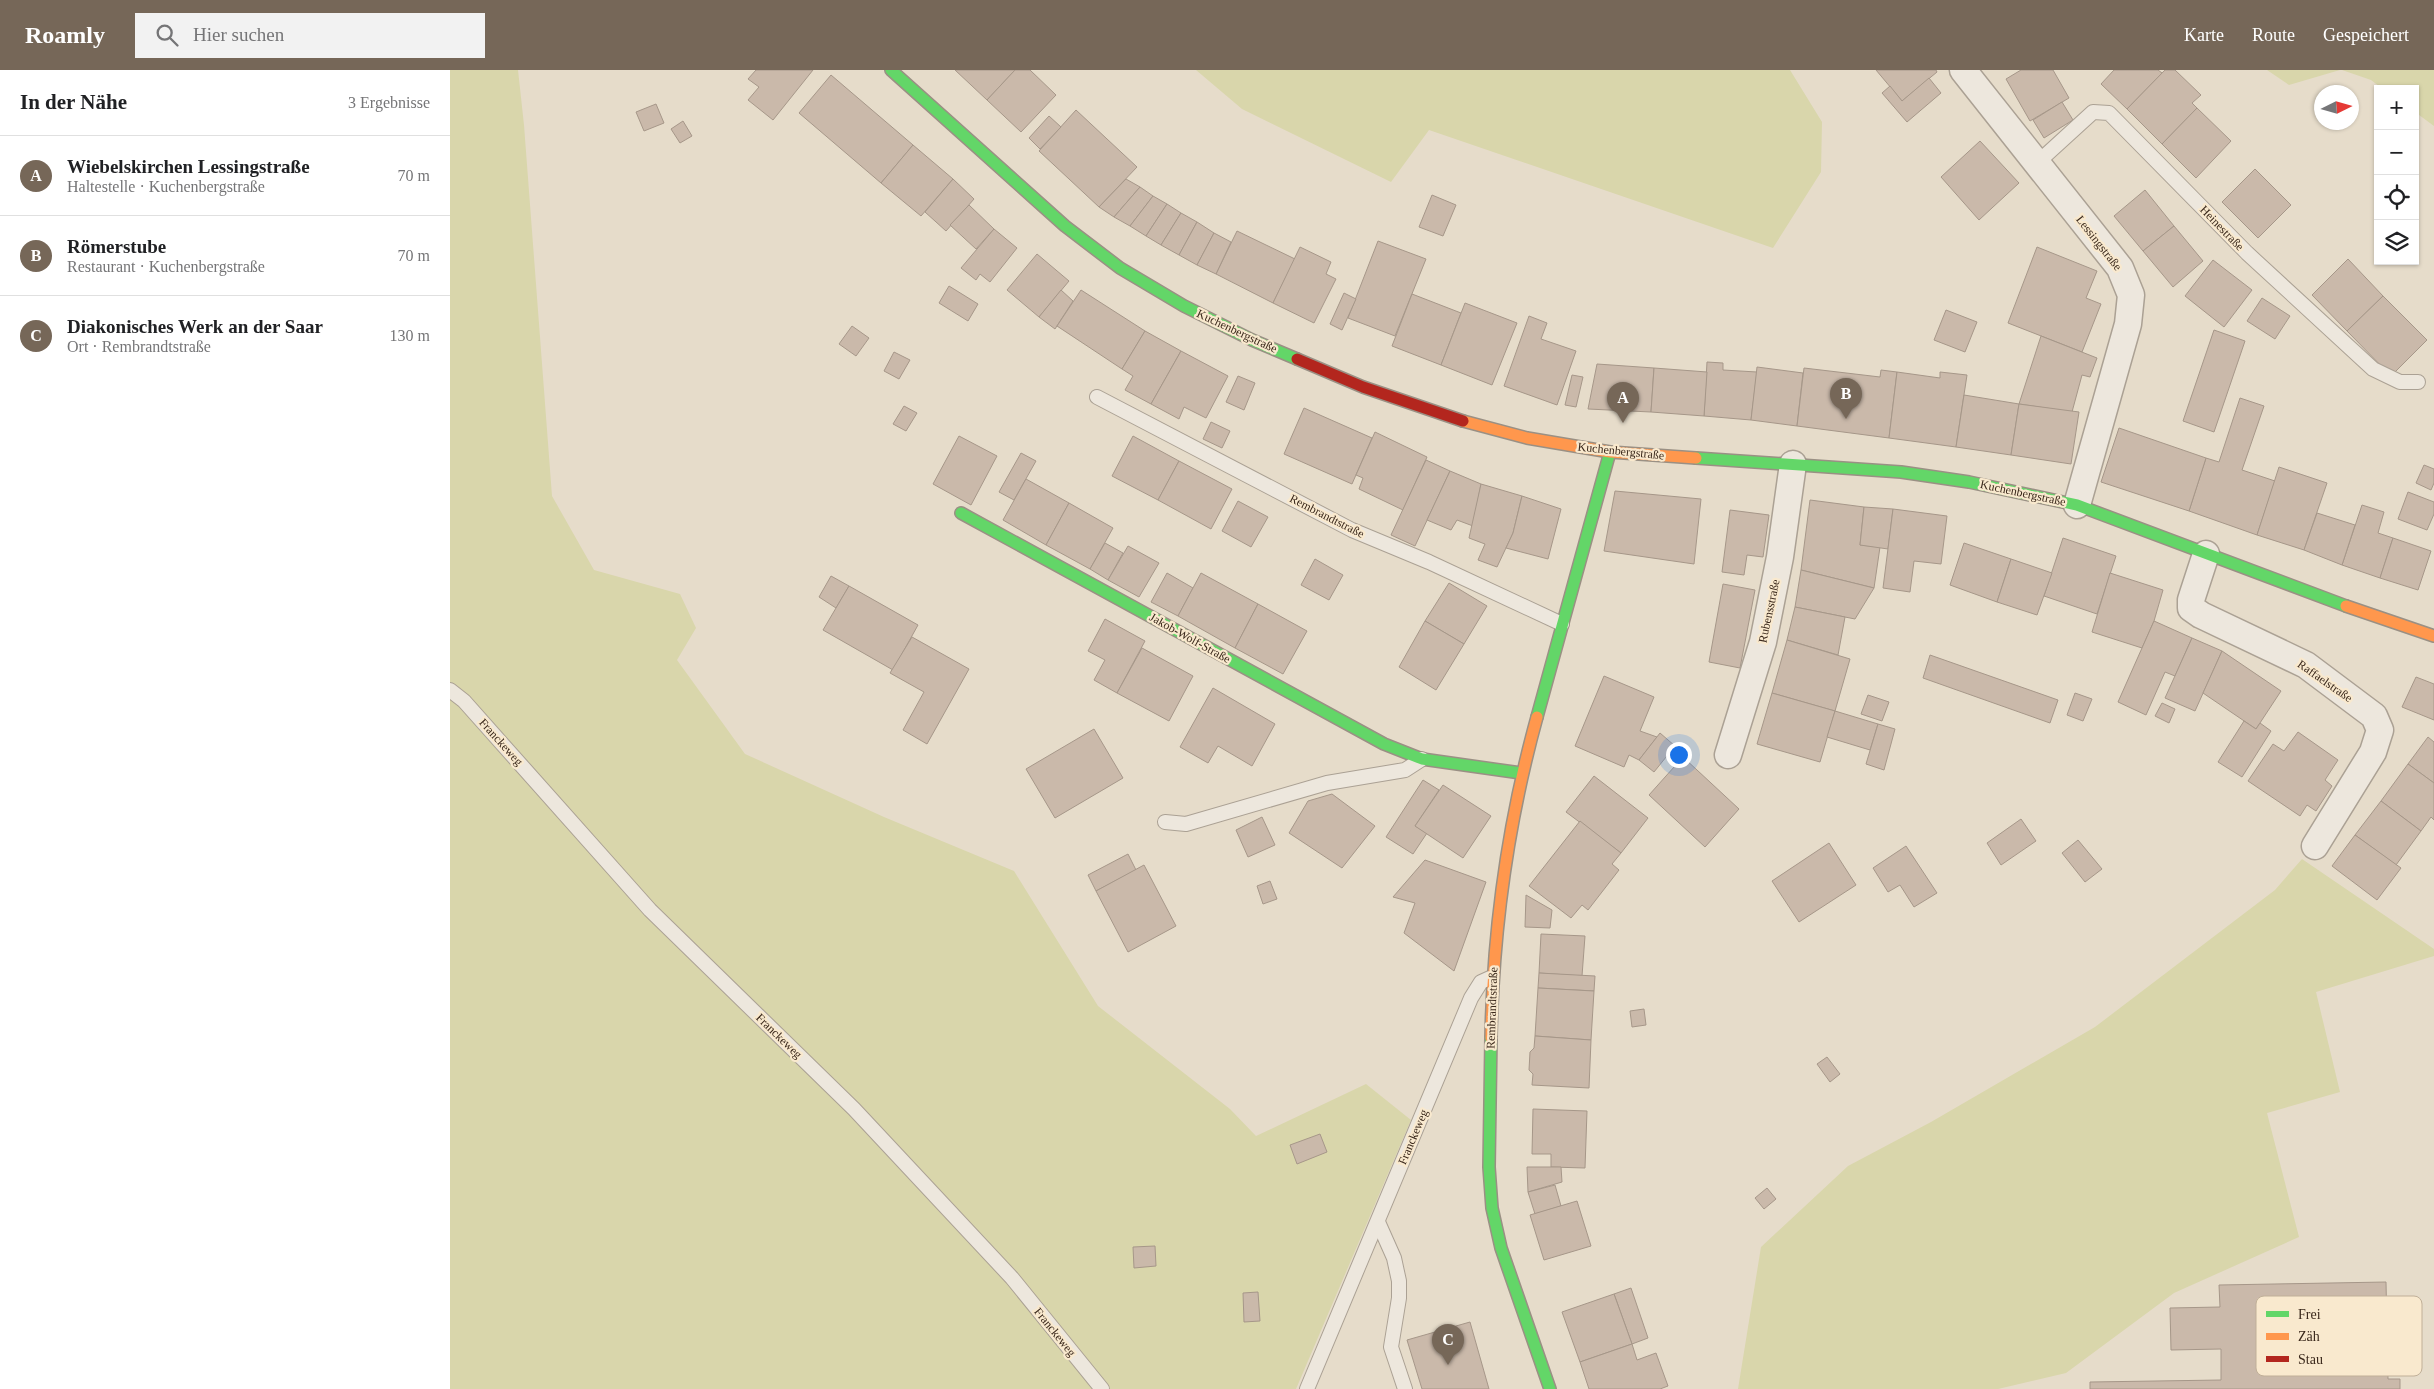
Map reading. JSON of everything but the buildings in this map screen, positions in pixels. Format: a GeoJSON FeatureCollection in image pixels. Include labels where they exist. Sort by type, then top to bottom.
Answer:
{"type":"FeatureCollection","features":[{"type":"Feature","properties":{"kind":"main road","name":"Kuchenbergstraße"},"geometry":{"type":"LineString","coordinates":[[891,70],[979,151],[1066,226],[1120,268],[1184,306],[1252,340],[1363,386],[1450,418],[1527,438],[1610,452],[1901,472],[1969,482],[2076,505],[2346,606],[2434,636]]}},
{"type":"Feature","properties":{"kind":"main road","name":"Rembrandtstraße"},"geometry":{"type":"LineString","coordinates":[[1550,1389],[1501,1248],[1492,1208],[1489,1166],[1492,976],[1503,877],[1521,773],[1610,452]]}},
{"type":"Feature","properties":{"kind":"main road","name":"Jakob-Wolf-Straße"},"geometry":{"type":"LineString","coordinates":[[961,513],[1384,744],[1422,759],[1521,773]]}},
{"type":"Feature","properties":{"kind":"street","name":"Lessingstraße"},"geometry":{"type":"LineString","coordinates":[[1963,70],[2120,268],[2131,295],[2128,324],[2076,505]]}},
{"type":"Feature","properties":{"kind":"street","name":"Rubensstraße"},"geometry":{"type":"LineString","coordinates":[[1728,755],[1763,642],[1780,557],[1793,464]]}},
{"type":"Feature","properties":{"kind":"street","name":"Raffaelstraße"},"geometry":{"type":"LineString","coordinates":[[2206,554],[2191,600],[2192,608],[2201,615],[2306,665],[2374,716],[2380,730],[2373,752],[2315,846]]}},
{"type":"Feature","properties":{"kind":"lane","name":"Heinestraße"},"geometry":{"type":"LineString","coordinates":[[2036,164],[2093,112],[2109,113],[2246,254],[2373,369],[2400,382],[2418,382]]}},
{"type":"Feature","properties":{"kind":"lane","name":"Rembrandtstraße"},"geometry":{"type":"LineString","coordinates":[[1097,397],[1352,530],[1429,562],[1562,624]]}},
{"type":"Feature","properties":{"kind":"lane","name":"Franckeweg"},"geometry":{"type":"LineString","coordinates":[[450,690],[464,701],[650,910],[854,1109],[1005,1271],[1102,1389]]}},
{"type":"Feature","properties":{"kind":"lane"},"geometry":{"type":"LineString","coordinates":[[1166,822],[1186,824],[1327,783],[1405,770],[1422,759]]}},
{"type":"Feature","properties":{"kind":"lane","name":"Franckeweg"},"geometry":{"type":"LineString","coordinates":[[1307,1389],[1471,998],[1481,982],[1492,976]]}},
{"type":"Feature","properties":{"kind":"lane"},"geometry":{"type":"LineString","coordinates":[[1378,1222],[1394,1258],[1399,1281],[1399,1298],[1391,1347],[1405,1389]]}},
{"type":"Feature","properties":{"kind":"shaded area"},"geometry":{"type":"Polygon","coordinates":[[[450,70],[518,70],[524,125],[552,496],[594,570],[680,594],[696,628],[677,660],[745,754],[884,817],[1014,871],[1098,1006],[1230,1109],[1256,1136],[1366,1084],[1411,1120],[1296,1389],[450,1389],[450,70]]]}},
{"type":"Feature","properties":{"kind":"shaded area"},"geometry":{"type":"Polygon","coordinates":[[[1196,70],[1790,70],[1822,122],[1821,172],[1773,248],[1429,130],[1391,182],[1242,109],[1196,70]]]}},
{"type":"Feature","properties":{"kind":"shaded area"},"geometry":{"type":"Polygon","coordinates":[[[2267,70],[2340,70],[2289,85],[2267,70]]]}},
{"type":"Feature","properties":{"kind":"shaded area"},"geometry":{"type":"Polygon","coordinates":[[[2342,70],[2434,70],[2434,126],[2419,115],[2419,85],[2378,85],[2371,80],[2342,70]]]}},
{"type":"Feature","properties":{"kind":"shaded area"},"geometry":{"type":"Polygon","coordinates":[[[2302,859],[2434,949],[2434,956],[2316,992],[2340,1092],[2267,1113],[2299,1237],[2174,1293],[2066,1373],[1998,1389],[1738,1389],[1761,1247],[1848,1166],[1931,1122],[2095,1027],[2275,890],[2302,859]]]}},
{"type":"Feature","properties":{"kind":"traffic: fast"},"geometry":{"type":"LineString","coordinates":[[891,70],[1065,226],[1120,268],[1184,306],[1252,340],[1297,359]]}},
{"type":"Feature","properties":{"kind":"traffic: fast"},"geometry":{"type":"LineString","coordinates":[[1537,717],[1610,452]]}},
{"type":"Feature","properties":{"kind":"traffic: fast"},"geometry":{"type":"LineString","coordinates":[[1696,458],[1901,472],[1969,482],[2077,505],[2346,606]]}},
{"type":"Feature","properties":{"kind":"traffic: fast"},"geometry":{"type":"LineString","coordinates":[[961,513],[1384,744],[1422,759],[1521,773]]}},
{"type":"Feature","properties":{"kind":"traffic: fast"},"geometry":{"type":"LineString","coordinates":[[1491,1038],[1489,1167],[1492,1208],[1501,1248],[1550,1389]]}},
{"type":"Feature","properties":{"kind":"traffic: slow"},"geometry":{"type":"LineString","coordinates":[[1463,421],[1527,438],[1610,452],[1696,458]]}},
{"type":"Feature","properties":{"kind":"traffic: slow"},"geometry":{"type":"LineString","coordinates":[[2346,606],[2434,636]]}},
{"type":"Feature","properties":{"kind":"traffic: slow"},"geometry":{"type":"LineString","coordinates":[[1491,1038],[1495,957],[1504,876],[1518,796],[1537,717]]}},
{"type":"Feature","properties":{"kind":"traffic: jam"},"geometry":{"type":"LineString","coordinates":[[1297,359],[1363,387],[1463,421]]}},
{"type":"Feature","properties":{"kind":"place","name":"Römerstube"},"geometry":{"type":"Point","coordinates":[1846,419]}},
{"type":"Feature","properties":{"kind":"place","name":"Wiebelskirchen Lessingstraße"},"geometry":{"type":"Point","coordinates":[1623,423]}},
{"type":"Feature","properties":{"kind":"place","name":"Diakonisches Werk an der Saar"},"geometry":{"type":"Point","coordinates":[1448,1365]}}]}
